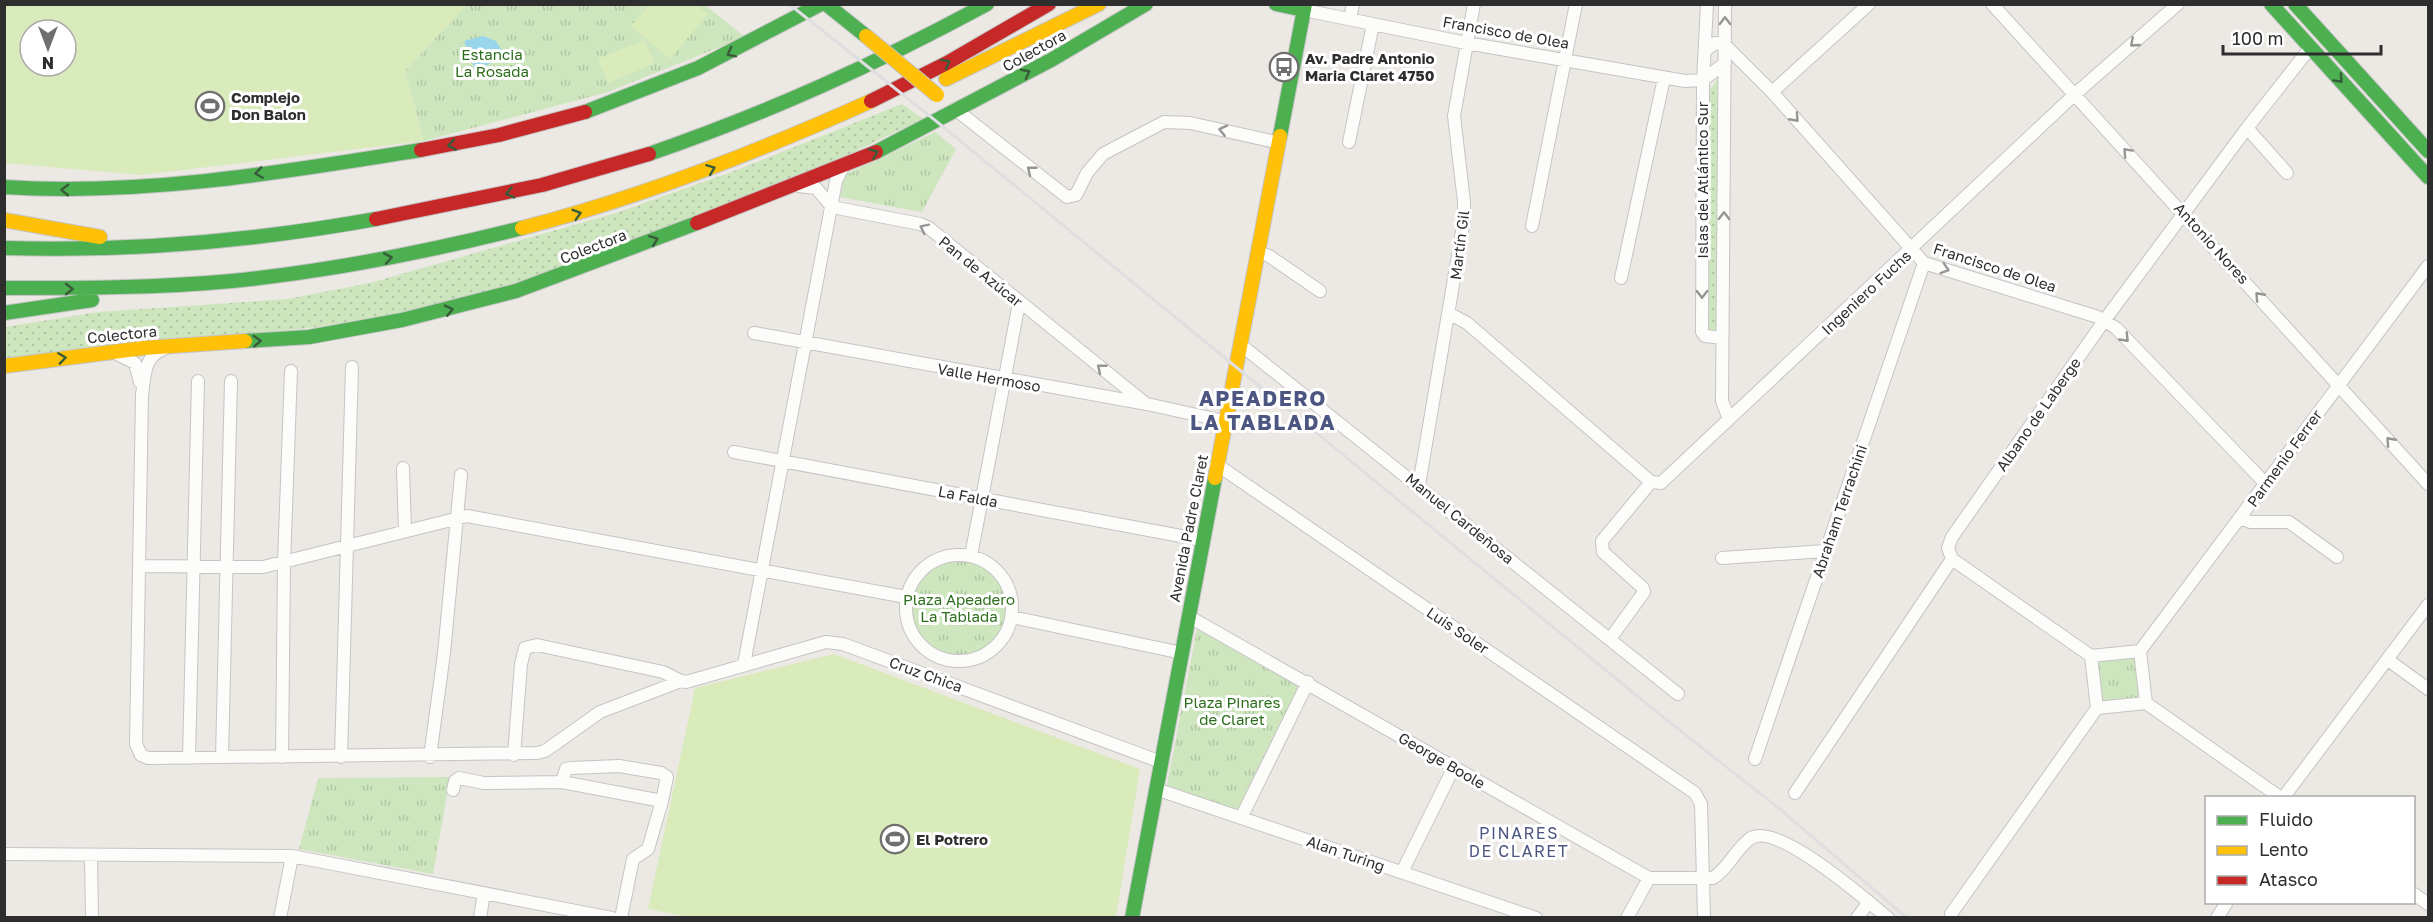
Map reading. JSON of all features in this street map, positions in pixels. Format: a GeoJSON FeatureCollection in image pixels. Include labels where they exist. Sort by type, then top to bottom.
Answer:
{"type":"FeatureCollection","features":[{"type":"Feature","properties":{"kind":"main road"},"geometry":{"type":"LineString","coordinates":[[4,187],[88,190],[168,185],[397,154],[488,138],[569,118],[648,90],[723,57],[821,4]]}},
{"type":"Feature","properties":{"kind":"main road"},"geometry":{"type":"LineString","coordinates":[[826,4],[956,109]]}},
{"type":"Feature","properties":{"kind":"main road"},"geometry":{"type":"LineString","coordinates":[[778,109],[828,75],[921,29],[963,4]]}},
{"type":"Feature","properties":{"kind":"main road"},"geometry":{"type":"LineString","coordinates":[[4,248],[86,249],[160,245],[350,223],[475,201],[548,184],[678,145],[778,109],[887,60],[987,4]]}},
{"type":"Feature","properties":{"kind":"main road"},"geometry":{"type":"LineString","coordinates":[[4,313],[85,301],[260,287],[350,265],[462,244],[570,216],[695,175],[804,131],[911,82],[1049,4]]}},
{"type":"Feature","properties":{"kind":"main road"},"geometry":{"type":"LineString","coordinates":[[804,131],[868,115],[1037,36],[1099,4]]}},
{"type":"Feature","properties":{"kind":"main road","name":"Colectora"},"geometry":{"type":"LineString","coordinates":[[4,366],[105,352],[309,337],[377,326],[469,305],[557,277],[795,186],[889,147],[1051,60],[1146,4]]}},
{"type":"Feature","properties":{"kind":"main road","name":"Francisco de Olea"},"geometry":{"type":"LineString","coordinates":[[1276,4],[1304,7]]}},
{"type":"Feature","properties":{"kind":"main road"},"geometry":{"type":"LineString","coordinates":[[2271,4],[2428,177]]}},
{"type":"Feature","properties":{"kind":"main road"},"geometry":{"type":"LineString","coordinates":[[2284,4],[2291,12],[2308,18]]}},
{"type":"Feature","properties":{"kind":"main road"},"geometry":{"type":"LineString","coordinates":[[2295,4],[2428,151]]}},
{"type":"Feature","properties":{"kind":"main road","name":"Avenida Padre Claret"},"geometry":{"type":"LineString","coordinates":[[1132,918],[1224,421],[1259,252],[1304,7]]}},
{"type":"Feature","properties":{"kind":"main road"},"geometry":{"type":"LineString","coordinates":[[4,220],[98,237],[268,224],[350,223]]}},
{"type":"Feature","properties":{"kind":"main road"},"geometry":{"type":"LineString","coordinates":[[4,288],[91,288],[189,284],[350,265]]}},
{"type":"Feature","properties":{"kind":"street"},"geometry":{"type":"LineString","coordinates":[[1350,18],[1353,4]]}},
{"type":"Feature","properties":{"kind":"street","name":"Martín Gil"},"geometry":{"type":"LineString","coordinates":[[1419,485],[1450,314],[1464,220],[1454,117],[1474,4]]}},
{"type":"Feature","properties":{"kind":"street"},"geometry":{"type":"LineString","coordinates":[[1532,226],[1576,4]]}},
{"type":"Feature","properties":{"kind":"street","name":"Islas del Atlántico Sur"},"geometry":{"type":"LineString","coordinates":[[1707,4],[1703,80],[1702,332],[1705,336],[1722,338]]}},
{"type":"Feature","properties":{"kind":"street","name":"Islas del Atlántico Sur"},"geometry":{"type":"LineString","coordinates":[[1725,4],[1722,401],[1729,419]]}},
{"type":"Feature","properties":{"kind":"street"},"geometry":{"type":"LineString","coordinates":[[1772,92],[1869,4]]}},
{"type":"Feature","properties":{"kind":"street","name":"Antonio Nores"},"geometry":{"type":"LineString","coordinates":[[1992,4],[2184,212],[2428,484]]}},
{"type":"Feature","properties":{"kind":"street","name":"Ingeniero Fuchs"},"geometry":{"type":"LineString","coordinates":[[1610,639],[1644,592],[1643,588],[1603,552],[1602,541],[1656,483],[1729,419],[2074,95],[2178,4]]}},
{"type":"Feature","properties":{"kind":"street","name":"Francisco de Olea"},"geometry":{"type":"LineString","coordinates":[[1304,7],[1466,43],[1664,78],[1695,82],[1703,80]]}},
{"type":"Feature","properties":{"kind":"street"},"geometry":{"type":"LineString","coordinates":[[1349,142],[1373,24]]}},
{"type":"Feature","properties":{"kind":"street"},"geometry":{"type":"LineString","coordinates":[[1706,50],[1715,43],[1725,45]]}},
{"type":"Feature","properties":{"kind":"street","name":"Francisco de Olea"},"geometry":{"type":"LineString","coordinates":[[1725,45],[1772,92],[1924,263],[2104,321],[2116,328],[2265,483]]}},
{"type":"Feature","properties":{"kind":"street","name":"Albano de Laberge"},"geometry":{"type":"LineString","coordinates":[[1795,793],[1952,559],[1948,548],[1952,537],[2104,321],[2247,128],[2310,48]]}},
{"type":"Feature","properties":{"kind":"street"},"geometry":{"type":"LineString","coordinates":[[1703,80],[1725,63]]}},
{"type":"Feature","properties":{"kind":"street"},"geometry":{"type":"LineString","coordinates":[[1621,278],[1664,78]]}},
{"type":"Feature","properties":{"kind":"street"},"geometry":{"type":"LineString","coordinates":[[956,109],[1063,195],[1071,197],[1078,191],[1087,173],[1103,154],[1164,122],[1190,123],[1280,143]]}},
{"type":"Feature","properties":{"kind":"street"},"geometry":{"type":"LineString","coordinates":[[2247,128],[2287,173]]}},
{"type":"Feature","properties":{"kind":"street"},"geometry":{"type":"LineString","coordinates":[[744,664],[838,176],[843,167]]}},
{"type":"Feature","properties":{"kind":"street"},"geometry":{"type":"LineString","coordinates":[[795,186],[816,188],[832,207]]}},
{"type":"Feature","properties":{"kind":"street","name":"Pan de Azúcar"},"geometry":{"type":"LineString","coordinates":[[832,207],[920,224],[929,228],[1147,405]]}},
{"type":"Feature","properties":{"kind":"street"},"geometry":{"type":"LineString","coordinates":[[1259,252],[1269,256],[1320,291]]}},
{"type":"Feature","properties":{"kind":"street","name":"Abraham Terrachini"},"geometry":{"type":"LineString","coordinates":[[1755,759],[1924,263]]}},
{"type":"Feature","properties":{"kind":"street","name":"Parmenio Ferrer"},"geometry":{"type":"LineString","coordinates":[[2140,651],[2338,383],[2428,266]]}},
{"type":"Feature","properties":{"kind":"street"},"geometry":{"type":"LineString","coordinates":[[971,556],[1019,303]]}},
{"type":"Feature","properties":{"kind":"street"},"geometry":{"type":"LineString","coordinates":[[1450,314],[1467,323],[1656,483]]}},
{"type":"Feature","properties":{"kind":"street","name":"Valle Hermoso"},"geometry":{"type":"LineString","coordinates":[[754,333],[1224,421]]}},
{"type":"Feature","properties":{"kind":"street"},"geometry":{"type":"LineString","coordinates":[[180,345],[163,349],[150,357],[142,395],[140,566],[191,569],[263,567],[467,516],[707,560],[763,568],[906,597]]}},
{"type":"Feature","properties":{"kind":"street","name":"Manuel Cardeñosa"},"geometry":{"type":"LineString","coordinates":[[1241,345],[1678,694]]}},
{"type":"Feature","properties":{"kind":"street"},"geometry":{"type":"LineString","coordinates":[[105,352],[126,356],[135,363],[142,395]]}},
{"type":"Feature","properties":{"kind":"street"},"geometry":{"type":"LineString","coordinates":[[341,757],[352,367]]}},
{"type":"Feature","properties":{"kind":"street"},"geometry":{"type":"LineString","coordinates":[[282,757],[284,563],[291,371]]}},
{"type":"Feature","properties":{"kind":"street"},"geometry":{"type":"LineString","coordinates":[[189,758],[191,569],[198,381]]}},
{"type":"Feature","properties":{"kind":"street"},"geometry":{"type":"LineString","coordinates":[[222,757],[231,381]]}},
{"type":"Feature","properties":{"kind":"street","name":"La Falda"},"geometry":{"type":"LineString","coordinates":[[734,452],[1202,540]]}},
{"type":"Feature","properties":{"kind":"street","name":"Luis Soler"},"geometry":{"type":"LineString","coordinates":[[1216,464],[1699,797],[1702,880]]}},
{"type":"Feature","properties":{"kind":"street"},"geometry":{"type":"LineString","coordinates":[[403,468],[405,531]]}},
{"type":"Feature","properties":{"kind":"street"},"geometry":{"type":"LineString","coordinates":[[430,757],[461,475]]}},
{"type":"Feature","properties":{"kind":"street"},"geometry":{"type":"LineString","coordinates":[[2240,518],[2250,522],[2289,522],[2337,557]]}},
{"type":"Feature","properties":{"kind":"street"},"geometry":{"type":"LineString","coordinates":[[1722,558],[1825,551]]}},
{"type":"Feature","properties":{"kind":"street"},"geometry":{"type":"LineString","coordinates":[[971,556],[993,566],[1004,578],[1011,593],[1012,617],[1002,640],[989,652],[974,659],[949,660],[926,650],[914,637],[907,622],[906,597],[914,579],[926,565],[943,557],[971,556]]}},
{"type":"Feature","properties":{"kind":"street"},"geometry":{"type":"LineString","coordinates":[[1952,559],[2091,656],[2140,651],[2146,703]]}},
{"type":"Feature","properties":{"kind":"street","name":"Cruz Chica"},"geometry":{"type":"LineString","coordinates":[[140,566],[136,750],[148,758],[430,757],[514,755],[545,751],[600,712],[684,681],[826,642],[836,643],[945,680],[1161,762]]}},
{"type":"Feature","properties":{"kind":"street"},"geometry":{"type":"LineString","coordinates":[[2284,796],[2428,605]]}},
{"type":"Feature","properties":{"kind":"street","name":"George Boole"},"geometry":{"type":"LineString","coordinates":[[1188,616],[1308,682],[1649,878],[1702,880]]}},
{"type":"Feature","properties":{"kind":"street"},"geometry":{"type":"LineString","coordinates":[[1012,617],[1182,653]]}},
{"type":"Feature","properties":{"kind":"street"},"geometry":{"type":"LineString","coordinates":[[514,755],[521,664],[525,648],[537,645],[663,672],[684,681]]}},
{"type":"Feature","properties":{"kind":"street"},"geometry":{"type":"LineString","coordinates":[[1950,914],[2097,708],[2091,656]]}},
{"type":"Feature","properties":{"kind":"street"},"geometry":{"type":"LineString","coordinates":[[945,680],[949,660]]}},
{"type":"Feature","properties":{"kind":"street"},"geometry":{"type":"LineString","coordinates":[[2388,660],[2428,689]]}},
{"type":"Feature","properties":{"kind":"street"},"geometry":{"type":"LineString","coordinates":[[1241,818],[1308,682]]}},
{"type":"Feature","properties":{"kind":"street"},"geometry":{"type":"LineString","coordinates":[[2097,708],[2146,703],[2279,796]]}},
{"type":"Feature","properties":{"kind":"street"},"geometry":{"type":"LineString","coordinates":[[562,782],[566,769],[571,768],[619,766],[662,773],[667,777],[648,849],[633,859],[621,918]]}},
{"type":"Feature","properties":{"kind":"street"},"geometry":{"type":"LineString","coordinates":[[1402,872],[1454,767]]}},
{"type":"Feature","properties":{"kind":"street"},"geometry":{"type":"LineString","coordinates":[[453,790],[455,780],[459,778],[484,783],[562,782],[662,801]]}},
{"type":"Feature","properties":{"kind":"street","name":"Alan Turing"},"geometry":{"type":"LineString","coordinates":[[1156,789],[1536,918]]}},
{"type":"Feature","properties":{"kind":"street"},"geometry":{"type":"LineString","coordinates":[[1704,918],[1702,880],[1722,873],[1749,840],[1762,836],[1770,837],[1816,860],[1888,918]]}},
{"type":"Feature","properties":{"kind":"street"},"geometry":{"type":"LineString","coordinates":[[4,854],[292,856],[591,916],[612,918]]}},
{"type":"Feature","properties":{"kind":"street"},"geometry":{"type":"LineString","coordinates":[[91,856],[92,918]]}},
{"type":"Feature","properties":{"kind":"street"},"geometry":{"type":"LineString","coordinates":[[280,918],[292,856]]}},
{"type":"Feature","properties":{"kind":"street"},"geometry":{"type":"LineString","coordinates":[[1627,918],[1649,878]]}},
{"type":"Feature","properties":{"kind":"street"},"geometry":{"type":"LineString","coordinates":[[480,918],[484,893]]}},
{"type":"Feature","properties":{"kind":"street"},"geometry":{"type":"LineString","coordinates":[[2415,895],[2428,904]]}},
{"type":"Feature","properties":{"kind":"street"},"geometry":{"type":"LineString","coordinates":[[1857,918],[1869,902]]}},
{"type":"Feature","properties":{"kind":"street"},"geometry":{"type":"LineString","coordinates":[[2217,918],[2227,904]]}},
{"type":"Feature","properties":{"kind":"green space","name":"Complejo Don Balon"},"geometry":{"type":"Polygon","coordinates":[[[4,5],[466,5],[405,71],[424,141],[141,175],[5,163],[4,5]]]}},
{"type":"Feature","properties":{"kind":"green space","name":"Estancia La Rosada"},"geometry":{"type":"Polygon","coordinates":[[[466,5],[705,5],[745,37],[608,92],[424,141],[405,71],[466,5]]]}},
{"type":"Feature","properties":{"kind":"green space"},"geometry":{"type":"Polygon","coordinates":[[[649,5],[696,5],[708,14],[670,59],[631,26],[649,5]]]}},
{"type":"Feature","properties":{"kind":"green space"},"geometry":{"type":"Polygon","coordinates":[[[644,40],[655,63],[608,83],[598,59],[644,40]]]}},
{"type":"Feature","properties":{"kind":"green space"},"geometry":{"type":"Polygon","coordinates":[[[1723,72],[1719,334],[1705,334],[1709,91],[1723,72]]]}},
{"type":"Feature","properties":{"kind":"green space"},"geometry":{"type":"Polygon","coordinates":[[[902,104],[923,119],[805,175],[539,278],[409,312],[318,327],[5,359],[5,327],[98,312],[287,299],[370,283],[616,213],[737,170],[902,104]]]}},
{"type":"Feature","properties":{"kind":"green space"},"geometry":{"type":"Polygon","coordinates":[[[935,132],[956,149],[922,212],[840,197],[845,175],[935,132]]]}},
{"type":"Feature","properties":{"kind":"green space","name":"Plaza Apeadero La Tablada"},"geometry":{"type":"Polygon","coordinates":[[[959,561],[977,565],[992,575],[1002,590],[1006,608],[1002,626],[992,641],[977,651],[959,655],[941,651],[926,641],[916,626],[912,608],[916,590],[926,575],[941,565],[959,561]]]}},
{"type":"Feature","properties":{"kind":"green space","name":"Plaza Pinares de Claret"},"geometry":{"type":"Polygon","coordinates":[[[1197,629],[1300,687],[1240,812],[1167,785],[1197,629]]]}},
{"type":"Feature","properties":{"kind":"green space","name":"El Potrero"},"geometry":{"type":"Polygon","coordinates":[[[834,654],[1140,769],[1116,917],[694,918],[648,909],[695,688],[834,654]]]}},
{"type":"Feature","properties":{"kind":"green space"},"geometry":{"type":"Polygon","coordinates":[[[2138,654],[2143,700],[2099,705],[2094,660],[2138,654]]]}},
{"type":"Feature","properties":{"kind":"green space"},"geometry":{"type":"Polygon","coordinates":[[[450,777],[433,874],[299,849],[318,778],[450,777]]]}},
{"type":"Feature","properties":{"kind":"water"},"geometry":{"type":"Polygon","coordinates":[[[483,36],[496,41],[506,57],[475,70],[464,41],[483,36]]]}},
{"type":"Feature","properties":{"kind":"railway"},"geometry":{"type":"LineString","coordinates":[[789,4],[936,121],[1658,713],[1781,810],[1907,918]]}},
{"type":"Feature","properties":{"kind":"traffic: fast"},"geometry":{"type":"LineString","coordinates":[[585,112],[698,68],[821,4]]}},
{"type":"Feature","properties":{"kind":"traffic: fast"},"geometry":{"type":"LineString","coordinates":[[826,4],[866,36]]}},
{"type":"Feature","properties":{"kind":"traffic: fast"},"geometry":{"type":"LineString","coordinates":[[649,154],[821,86],[987,4]]}},
{"type":"Feature","properties":{"kind":"traffic: fast"},"geometry":{"type":"LineString","coordinates":[[876,152],[1051,60],[1146,4]]}},
{"type":"Feature","properties":{"kind":"traffic: fast"},"geometry":{"type":"LineString","coordinates":[[1276,4],[1304,10]]}},
{"type":"Feature","properties":{"kind":"traffic: fast"},"geometry":{"type":"LineString","coordinates":[[1280,136],[1305,4]]}},
{"type":"Feature","properties":{"kind":"traffic: fast"},"geometry":{"type":"LineString","coordinates":[[2271,4],[2428,177]]}},
{"type":"Feature","properties":{"kind":"traffic: fast"},"geometry":{"type":"LineString","coordinates":[[2295,4],[2428,151]]}},
{"type":"Feature","properties":{"kind":"traffic: fast"},"geometry":{"type":"LineString","coordinates":[[4,187],[56,189],[161,185],[266,174],[421,150]]}},
{"type":"Feature","properties":{"kind":"traffic: fast"},"geometry":{"type":"LineString","coordinates":[[4,248],[97,248],[191,243],[284,233],[376,219]]}},
{"type":"Feature","properties":{"kind":"traffic: fast"},"geometry":{"type":"LineString","coordinates":[[245,341],[309,337],[402,320],[516,291],[697,223]]}},
{"type":"Feature","properties":{"kind":"traffic: fast"},"geometry":{"type":"LineString","coordinates":[[4,288],[146,286],[269,277],[378,260],[522,228]]}},
{"type":"Feature","properties":{"kind":"traffic: fast"},"geometry":{"type":"LineString","coordinates":[[4,313],[92,300]]}},
{"type":"Feature","properties":{"kind":"traffic: fast"},"geometry":{"type":"LineString","coordinates":[[1132,918],[1215,478]]}},
{"type":"Feature","properties":{"kind":"traffic: slow"},"geometry":{"type":"LineString","coordinates":[[946,79],[1099,4]]}},
{"type":"Feature","properties":{"kind":"traffic: slow"},"geometry":{"type":"LineString","coordinates":[[866,36],[937,95]]}},
{"type":"Feature","properties":{"kind":"traffic: slow"},"geometry":{"type":"LineString","coordinates":[[522,228],[612,202],[700,172],[871,101]]}},
{"type":"Feature","properties":{"kind":"traffic: slow"},"geometry":{"type":"LineString","coordinates":[[1215,478],[1280,136]]}},
{"type":"Feature","properties":{"kind":"traffic: slow"},"geometry":{"type":"LineString","coordinates":[[4,220],[100,237]]}},
{"type":"Feature","properties":{"kind":"traffic: slow"},"geometry":{"type":"LineString","coordinates":[[4,366],[144,348],[245,341]]}},
{"type":"Feature","properties":{"kind":"traffic: jam"},"geometry":{"type":"LineString","coordinates":[[871,101],[947,63],[1049,4]]}},
{"type":"Feature","properties":{"kind":"traffic: jam"},"geometry":{"type":"LineString","coordinates":[[421,150],[499,135],[585,112]]}},
{"type":"Feature","properties":{"kind":"traffic: jam"},"geometry":{"type":"LineString","coordinates":[[697,223],[876,152]]}},
{"type":"Feature","properties":{"kind":"traffic: jam"},"geometry":{"type":"LineString","coordinates":[[376,219],[542,185],[649,154]]}},
{"type":"Feature","properties":{"kind":"place","name":"Av. Padre Antonio Maria Claret 4750"},"geometry":{"type":"Point","coordinates":[1284,67]}},
{"type":"Feature","properties":{"kind":"place","name":"Complejo Don Balon"},"geometry":{"type":"Point","coordinates":[210,106]}},
{"type":"Feature","properties":{"kind":"place","name":"El Potrero"},"geometry":{"type":"Point","coordinates":[895,839]}},
{"type":"Feature","properties":{"kind":"district","name":"APEADERO LA TABLADA"},"geometry":{"type":"Point","coordinates":[1263,410]}},
{"type":"Feature","properties":{"kind":"district","name":"PINARES DE CLARET"},"geometry":{"type":"Point","coordinates":[1519,842]}}]}
